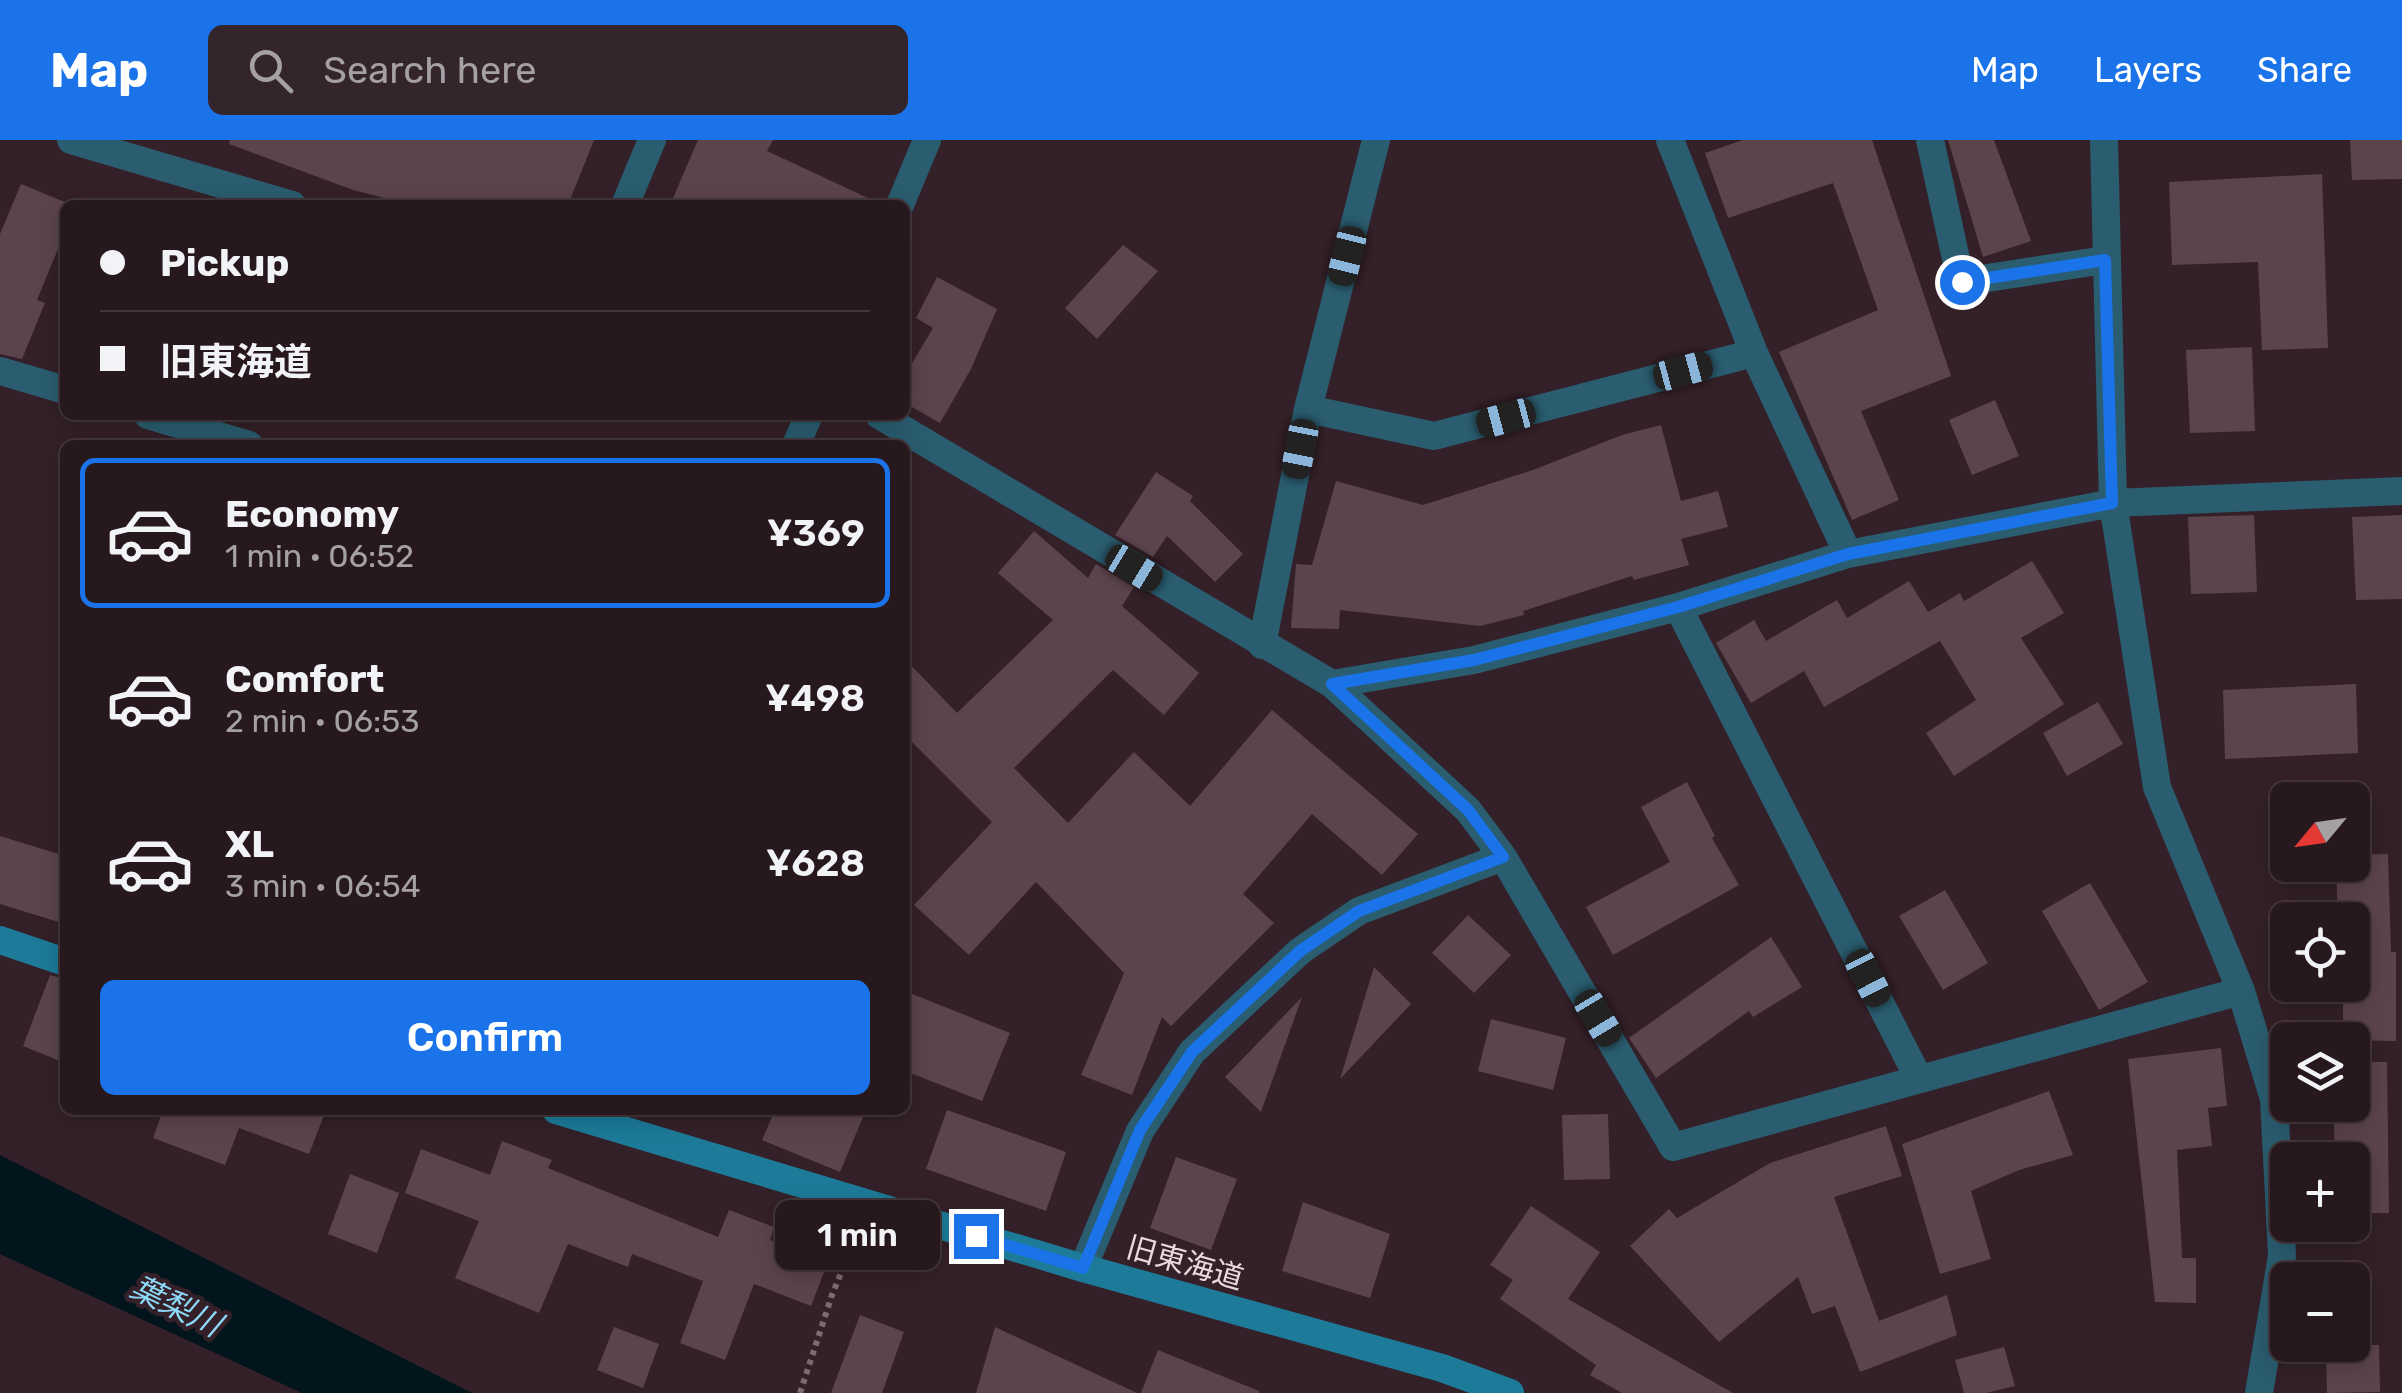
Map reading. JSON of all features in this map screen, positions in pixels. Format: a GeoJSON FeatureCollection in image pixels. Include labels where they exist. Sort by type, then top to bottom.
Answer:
{"type":"FeatureCollection","features":[{"type":"Feature","properties":{"kind":"main road"},"geometry":{"type":"LineString","coordinates":[[0,940],[60,960]]}},
{"type":"Feature","properties":{"kind":"main road","name":"旧東海道"},"geometry":{"type":"LineString","coordinates":[[574,1115],[1083,1268],[1442,1368],[1510,1393]]}},
{"type":"Feature","properties":{"kind":"street"},"geometry":{"type":"LineString","coordinates":[[72,140],[275,200]]}},
{"type":"Feature","properties":{"kind":"street"},"geometry":{"type":"LineString","coordinates":[[626,200],[652,140]]}},
{"type":"Feature","properties":{"kind":"street"},"geometry":{"type":"LineString","coordinates":[[902,200],[927,140]]}},
{"type":"Feature","properties":{"kind":"street"},"geometry":{"type":"LineString","coordinates":[[1262,644],[1308,410],[1376,140]]}},
{"type":"Feature","properties":{"kind":"street"},"geometry":{"type":"LineString","coordinates":[[1670,140],[1754,352],[1848,554]]}},
{"type":"Feature","properties":{"kind":"street"},"geometry":{"type":"LineString","coordinates":[[1930,140],[1962,282],[2105,260]]}},
{"type":"Feature","properties":{"kind":"street"},"geometry":{"type":"LineString","coordinates":[[2104,140],[2112,503],[2158,788],[2241,991],[2274,1100],[2282,1256],[2259,1393]]}},
{"type":"Feature","properties":{"kind":"street"},"geometry":{"type":"LineString","coordinates":[[1308,410],[1434,436],[1754,352]]}},
{"type":"Feature","properties":{"kind":"street"},"geometry":{"type":"LineString","coordinates":[[0,371],[60,389]]}},
{"type":"Feature","properties":{"kind":"street"},"geometry":{"type":"LineString","coordinates":[[165,420],[232,440]]}},
{"type":"Feature","properties":{"kind":"street"},"geometry":{"type":"LineString","coordinates":[[888,420],[1332,684],[1468,810],[1503,857],[1674,1147],[2241,991]]}},
{"type":"Feature","properties":{"kind":"street"},"geometry":{"type":"LineString","coordinates":[[1332,684],[1474,660],[1678,607],[1848,554],[2112,503],[2402,491]]}},
{"type":"Feature","properties":{"kind":"street"},"geometry":{"type":"LineString","coordinates":[[1678,607],[1919,1079]]}},
{"type":"Feature","properties":{"kind":"street"},"geometry":{"type":"LineString","coordinates":[[1083,1268],[1140,1130],[1192,1052],[1300,951],[1359,911],[1503,857]]}},
{"type":"Feature","properties":{"kind":"path"},"geometry":{"type":"LineString","coordinates":[[800,1393],[832,1295],[868,1204]]}},
{"type":"Feature","properties":{"kind":"water","name":"葉梨川"},"geometry":{"type":"Polygon","coordinates":[[[0,1155],[472,1393],[302,1393],[0,1254],[0,1155]]]}},
{"type":"Feature","properties":{"kind":"building"},"geometry":{"type":"Polygon","coordinates":[[[230,140],[594,140],[570,200],[392,200],[353,190],[229,144],[230,140]]]}},
{"type":"Feature","properties":{"kind":"building"},"geometry":{"type":"Polygon","coordinates":[[[698,140],[773,140],[767,151],[872,200],[672,200],[698,140]]]}},
{"type":"Feature","properties":{"kind":"building"},"geometry":{"type":"Polygon","coordinates":[[[1743,140],[1872,140],[1951,376],[1861,411],[1899,500],[1852,520],[1779,352],[1878,310],[1833,183],[1728,218],[1705,153],[1743,140]]]}},
{"type":"Feature","properties":{"kind":"building"},"geometry":{"type":"Polygon","coordinates":[[[1948,140],[1994,140],[2031,241],[1983,257],[1948,140]]]}},
{"type":"Feature","properties":{"kind":"building"},"geometry":{"type":"Polygon","coordinates":[[[2350,140],[2402,140],[2402,179],[2352,180],[2350,140]]]}},
{"type":"Feature","properties":{"kind":"building"},"geometry":{"type":"Polygon","coordinates":[[[2322,174],[2328,348],[2262,350],[2258,262],[2172,265],[2169,182],[2322,174]]]}},
{"type":"Feature","properties":{"kind":"building"},"geometry":{"type":"Polygon","coordinates":[[[21,184],[60,200],[60,244],[37,300],[45,303],[22,359],[0,354],[0,234],[21,184]]]}},
{"type":"Feature","properties":{"kind":"building"},"geometry":{"type":"Polygon","coordinates":[[[1123,245],[1158,271],[1097,339],[1065,308],[1123,245]]]}},
{"type":"Feature","properties":{"kind":"building"},"geometry":{"type":"Polygon","coordinates":[[[937,277],[997,309],[971,369],[940,423],[910,406],[910,367],[933,328],[916,318],[937,277]]]}},
{"type":"Feature","properties":{"kind":"building"},"geometry":{"type":"Polygon","coordinates":[[[2252,347],[2255,431],[2190,433],[2186,350],[2252,347]]]}},
{"type":"Feature","properties":{"kind":"building"},"geometry":{"type":"Polygon","coordinates":[[[1995,400],[2019,456],[1972,475],[1949,420],[1995,400]]]}},
{"type":"Feature","properties":{"kind":"building"},"geometry":{"type":"Polygon","coordinates":[[[1661,425],[1681,501],[1718,491],[1728,527],[1681,539],[1689,565],[1634,580],[1632,576],[1523,611],[1524,615],[1480,626],[1340,610],[1339,629],[1291,628],[1296,564],[1312,565],[1336,481],[1423,505],[1661,425]]]}},
{"type":"Feature","properties":{"kind":"building"},"geometry":{"type":"Polygon","coordinates":[[[1156,472],[1193,496],[1190,501],[1243,554],[1215,582],[1167,536],[1153,557],[1115,535],[1156,472]]]}},
{"type":"Feature","properties":{"kind":"building"},"geometry":{"type":"Polygon","coordinates":[[[2254,515],[2257,592],[2191,594],[2188,517],[2254,515]]]}},
{"type":"Feature","properties":{"kind":"building"},"geometry":{"type":"Polygon","coordinates":[[[2402,515],[2402,599],[2356,600],[2352,517],[2402,515]]]}},
{"type":"Feature","properties":{"kind":"building"},"geometry":{"type":"Polygon","coordinates":[[[1034,531],[1088,578],[1096,564],[1134,587],[1122,606],[1199,673],[1164,715],[1113,670],[1014,768],[1068,823],[1134,752],[1190,806],[1272,710],[1418,834],[1382,875],[1312,814],[1243,894],[1274,923],[1171,1026],[1162,1017],[1132,1095],[1081,1075],[1124,973],[1036,882],[969,955],[914,905],[992,822],[910,740],[910,664],[957,713],[1053,620],[998,573],[1034,531]]]}},
{"type":"Feature","properties":{"kind":"building"},"geometry":{"type":"Polygon","coordinates":[[[2032,561],[2064,613],[2021,638],[2064,704],[1954,776],[1926,733],[1976,700],[1940,641],[1824,707],[1804,671],[1751,703],[1716,643],[1754,620],[1766,641],[1837,600],[1847,618],[1909,581],[1928,612],[1960,593],[1964,601],[2032,561]]]}},
{"type":"Feature","properties":{"kind":"building"},"geometry":{"type":"Polygon","coordinates":[[[2356,684],[2358,753],[2225,759],[2223,690],[2356,684]]]}},
{"type":"Feature","properties":{"kind":"building"},"geometry":{"type":"Polygon","coordinates":[[[2098,702],[2123,744],[2067,776],[2043,733],[2098,702]]]}},
{"type":"Feature","properties":{"kind":"building"},"geometry":{"type":"Polygon","coordinates":[[[1687,782],[1739,885],[1613,955],[1586,907],[1670,862],[1641,807],[1687,782]]]}},
{"type":"Feature","properties":{"kind":"building"},"geometry":{"type":"Polygon","coordinates":[[[0,836],[60,854],[60,922],[0,904],[0,836]]]}},
{"type":"Feature","properties":{"kind":"building"},"geometry":{"type":"Polygon","coordinates":[[[2370,854],[2388,854],[2391,952],[2396,952],[2396,1041],[2370,1041],[2370,1022],[2343,1022],[2343,1002],[2370,1002],[2370,902],[2337,902],[2337,882],[2370,882],[2370,854]]]}},
{"type":"Feature","properties":{"kind":"building"},"geometry":{"type":"Polygon","coordinates":[[[2090,883],[2148,982],[2099,1010],[2042,911],[2090,883]]]}},
{"type":"Feature","properties":{"kind":"building"},"geometry":{"type":"Polygon","coordinates":[[[1945,890],[1988,963],[1943,990],[1899,916],[1945,890]]]}},
{"type":"Feature","properties":{"kind":"building"},"geometry":{"type":"Polygon","coordinates":[[[1468,915],[1511,955],[1474,993],[1432,953],[1468,915]]]}},
{"type":"Feature","properties":{"kind":"building"},"geometry":{"type":"Polygon","coordinates":[[[1771,937],[1802,987],[1753,1017],[1749,1011],[1656,1078],[1629,1038],[1771,937]]]}},
{"type":"Feature","properties":{"kind":"building"},"geometry":{"type":"Polygon","coordinates":[[[1374,967],[1411,1004],[1340,1079],[1374,967]]]}},
{"type":"Feature","properties":{"kind":"building"},"geometry":{"type":"Polygon","coordinates":[[[50,975],[60,978],[60,1061],[23,1046],[50,975]]]}},
{"type":"Feature","properties":{"kind":"building"},"geometry":{"type":"Polygon","coordinates":[[[910,993],[1010,1033],[982,1101],[910,1073],[910,993]]]}},
{"type":"Feature","properties":{"kind":"building"},"geometry":{"type":"Polygon","coordinates":[[[1302,997],[1261,1112],[1225,1077],[1302,997]]]}},
{"type":"Feature","properties":{"kind":"building"},"geometry":{"type":"Polygon","coordinates":[[[1491,1019],[1566,1038],[1553,1090],[1478,1071],[1491,1019]]]}},
{"type":"Feature","properties":{"kind":"building"},"geometry":{"type":"Polygon","coordinates":[[[2221,1048],[2227,1106],[2208,1108],[2212,1146],[2177,1150],[2182,1258],[2196,1258],[2196,1303],[2155,1302],[2128,1059],[2221,1048]]]}},
{"type":"Feature","properties":{"kind":"building"},"geometry":{"type":"Polygon","coordinates":[[[2370,1062],[2387,1062],[2389,1213],[2370,1213],[2370,1142],[2334,1142],[2334,1124],[2370,1122],[2370,1062]]]}},
{"type":"Feature","properties":{"kind":"building"},"geometry":{"type":"Polygon","coordinates":[[[2049,1091],[2073,1155],[2019,1170],[1971,1191],[1991,1259],[1940,1274],[1902,1144],[2049,1091]]]}},
{"type":"Feature","properties":{"kind":"building"},"geometry":{"type":"Polygon","coordinates":[[[947,1110],[1066,1152],[1046,1211],[926,1169],[947,1110]]]}},
{"type":"Feature","properties":{"kind":"building"},"geometry":{"type":"Polygon","coordinates":[[[1608,1114],[1610,1179],[1564,1180],[1562,1115],[1608,1114]]]}},
{"type":"Feature","properties":{"kind":"building"},"geometry":{"type":"Polygon","coordinates":[[[161,1115],[324,1115],[309,1154],[239,1128],[225,1165],[153,1138],[161,1115]]]}},
{"type":"Feature","properties":{"kind":"building"},"geometry":{"type":"Polygon","coordinates":[[[773,1115],[864,1115],[840,1172],[762,1140],[773,1115]]]}},
{"type":"Feature","properties":{"kind":"building"},"geometry":{"type":"Polygon","coordinates":[[[1886,1126],[1902,1176],[1834,1197],[1879,1321],[1947,1295],[1957,1335],[1860,1372],[1835,1306],[1812,1314],[1798,1277],[1719,1342],[1630,1246],[1669,1209],[1677,1218],[1770,1163],[1886,1126]]]}},
{"type":"Feature","properties":{"kind":"building"},"geometry":{"type":"Polygon","coordinates":[[[502,1141],[552,1160],[548,1168],[718,1237],[729,1210],[774,1227],[770,1240],[828,1262],[811,1306],[754,1284],[725,1360],[680,1343],[703,1281],[632,1254],[628,1267],[568,1244],[539,1313],[455,1278],[479,1221],[405,1193],[421,1149],[490,1175],[502,1141]]]}},
{"type":"Feature","properties":{"kind":"building"},"geometry":{"type":"Polygon","coordinates":[[[1176,1157],[1237,1179],[1211,1250],[1150,1228],[1176,1157]]]}},
{"type":"Feature","properties":{"kind":"building"},"geometry":{"type":"Polygon","coordinates":[[[350,1174],[399,1193],[377,1253],[328,1234],[350,1174]]]}},
{"type":"Feature","properties":{"kind":"building"},"geometry":{"type":"Polygon","coordinates":[[[1303,1202],[1390,1234],[1370,1298],[1282,1271],[1303,1202]]]}},
{"type":"Feature","properties":{"kind":"building"},"geometry":{"type":"Polygon","coordinates":[[[1531,1206],[1600,1252],[1568,1299],[1733,1393],[1622,1393],[1590,1375],[1596,1365],[1500,1299],[1513,1280],[1490,1265],[1531,1206]]]}},
{"type":"Feature","properties":{"kind":"building"},"geometry":{"type":"Polygon","coordinates":[[[860,1315],[904,1332],[882,1393],[831,1393],[860,1315]]]}},
{"type":"Feature","properties":{"kind":"building"},"geometry":{"type":"Polygon","coordinates":[[[614,1327],[659,1344],[643,1388],[597,1370],[614,1327]]]}},
{"type":"Feature","properties":{"kind":"building"},"geometry":{"type":"Polygon","coordinates":[[[995,1327],[1137,1393],[976,1393],[995,1327]]]}},
{"type":"Feature","properties":{"kind":"building"},"geometry":{"type":"Polygon","coordinates":[[[2370,1345],[2379,1345],[2380,1392],[2327,1393],[2326,1362],[2370,1362],[2370,1345]]]}},
{"type":"Feature","properties":{"kind":"building"},"geometry":{"type":"Polygon","coordinates":[[[2004,1347],[2015,1386],[1964,1393],[1955,1360],[2004,1347]]]}},
{"type":"Feature","properties":{"kind":"building"},"geometry":{"type":"Polygon","coordinates":[[[1158,1350],[1259,1391],[1259,1393],[1141,1393],[1158,1350]]]}},
{"type":"Feature","properties":{"kind":"route"},"geometry":{"type":"LineString","coordinates":[[976,1236],[1083,1268],[1140,1130],[1192,1052],[1300,951],[1359,911],[1503,857],[1468,810],[1332,684],[1474,660],[1678,607],[1848,554],[2112,503],[2105,260],[1962,282]]}}]}
